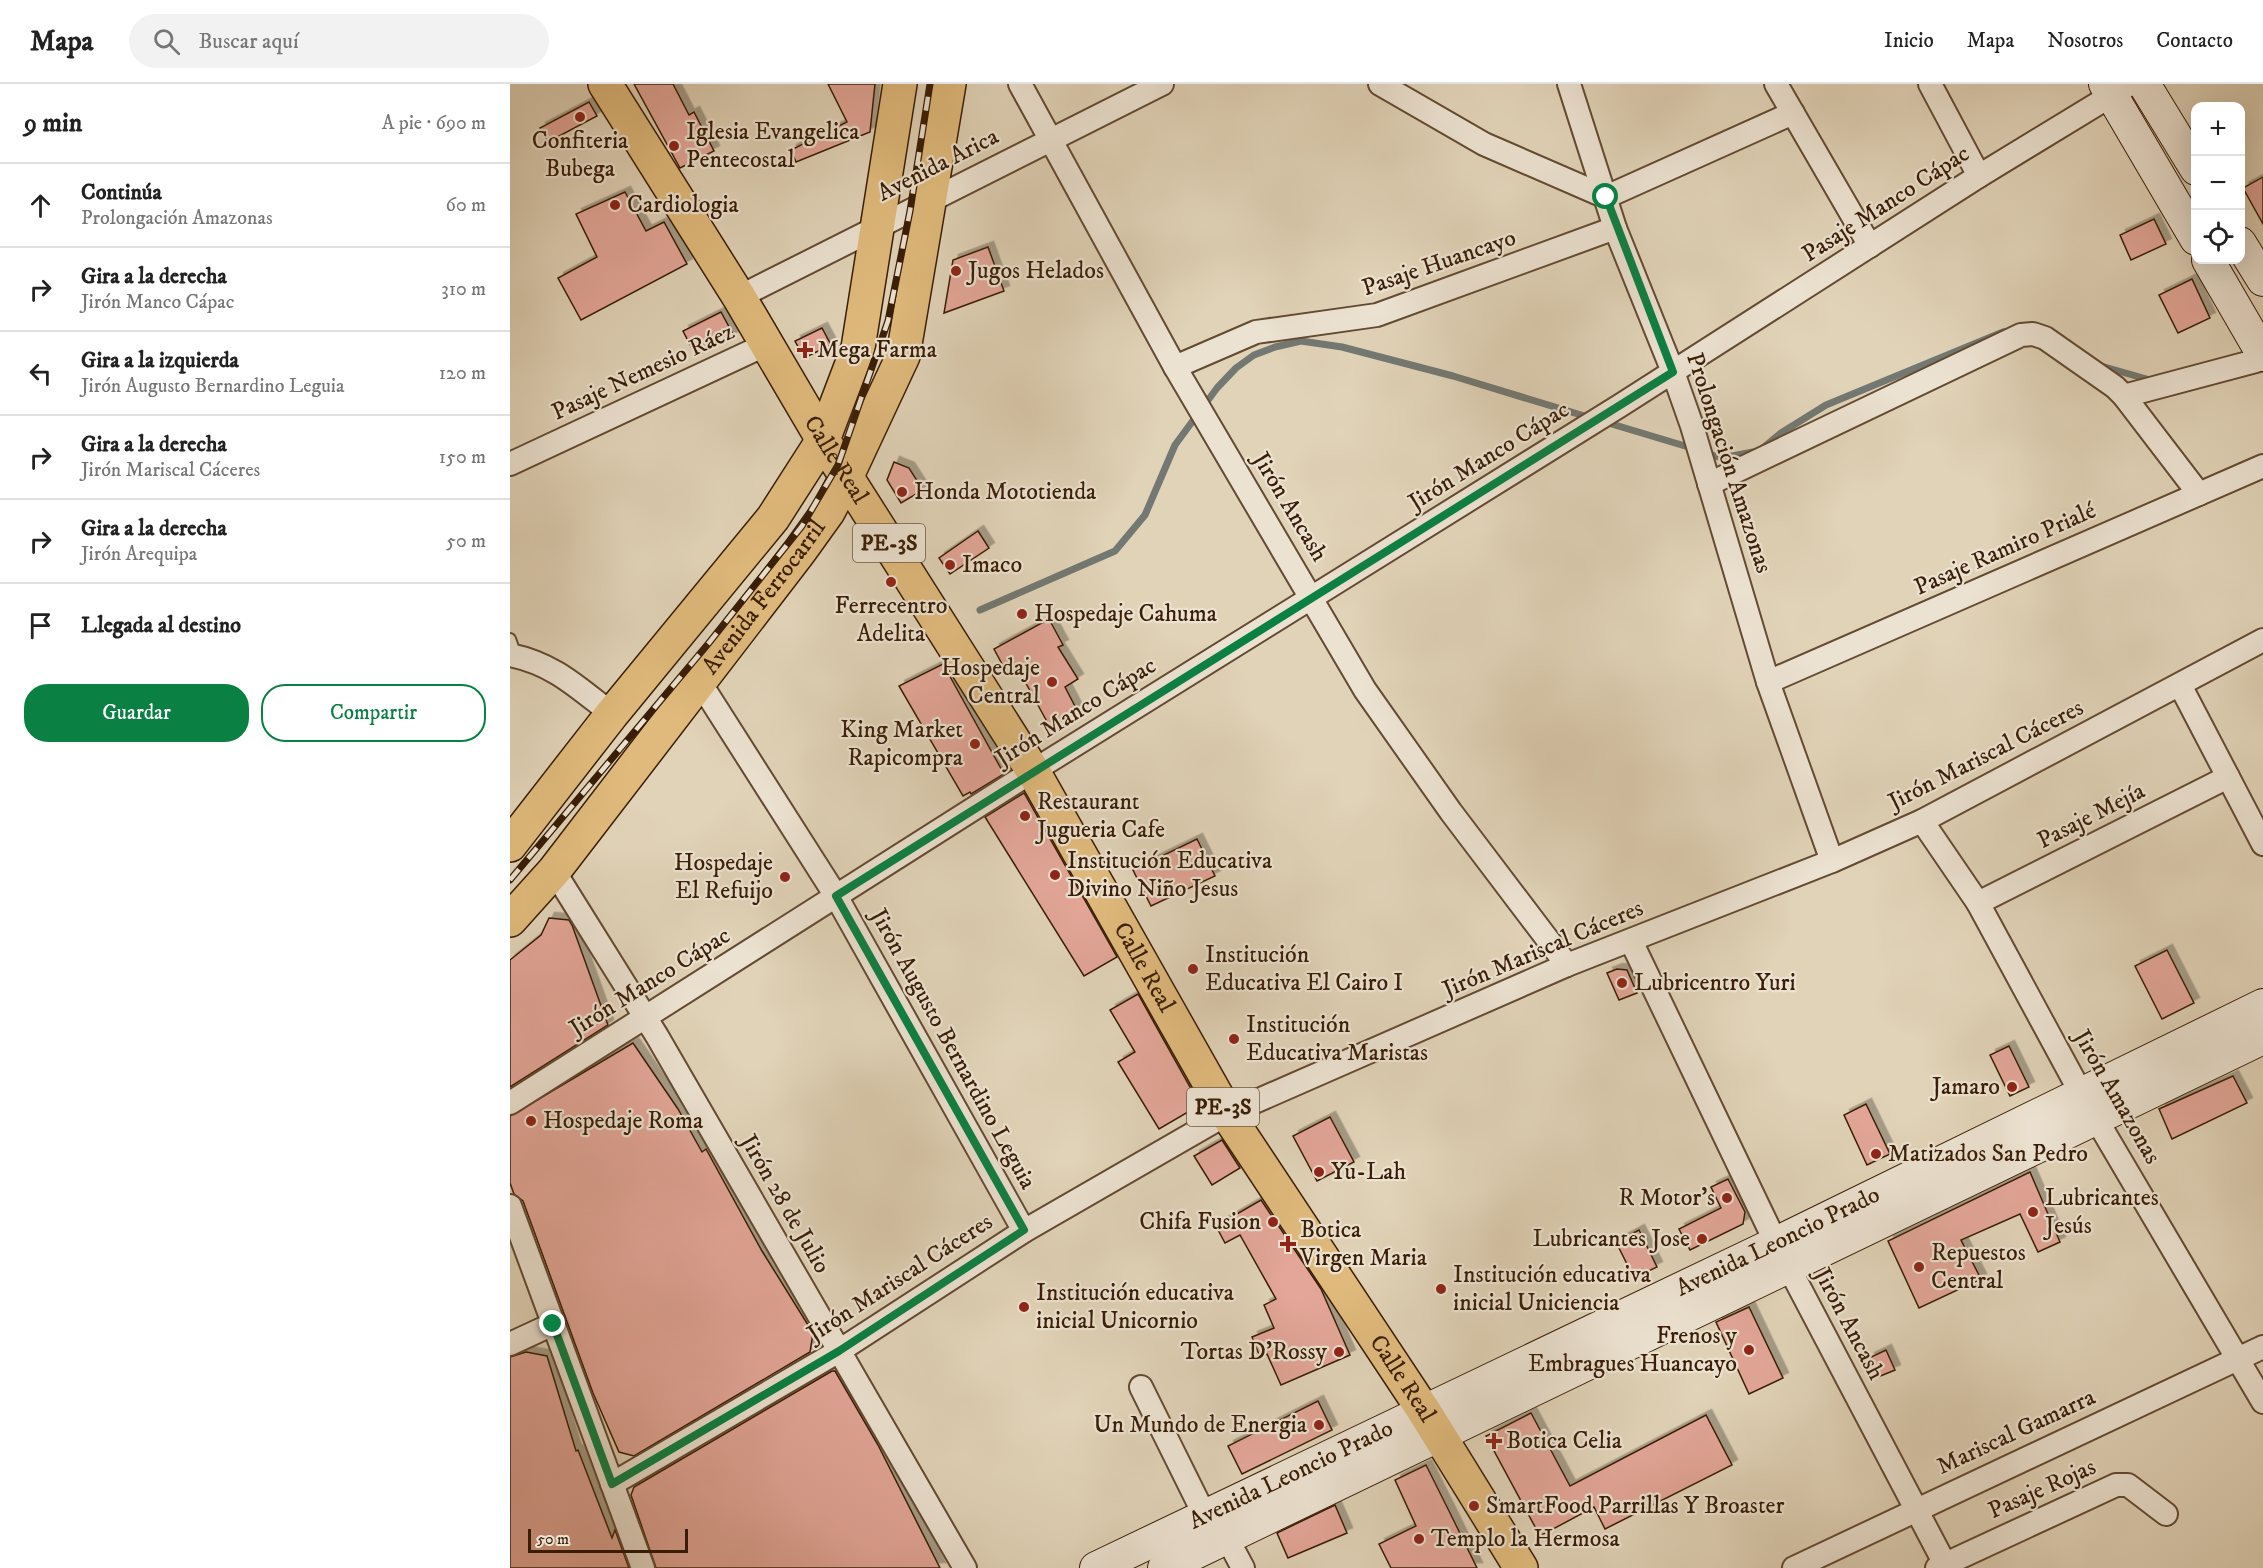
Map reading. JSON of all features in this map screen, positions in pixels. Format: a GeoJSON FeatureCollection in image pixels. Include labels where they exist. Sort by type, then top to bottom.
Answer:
{"type":"FeatureCollection","features":[{"type":"Feature","properties":{"kind":"main road","name":"Calle Real"},"geometry":{"type":"LineString","coordinates":[[605,84],[739,297],[846,478],[1033,771],[1227,1114],[1431,1423],[1521,1568]]}},
{"type":"Feature","properties":{"kind":"main road","name":"Avenida Ferrocarril"},"geometry":{"type":"LineString","coordinates":[[510,844],[612,714],[772,518],[823,440],[858,348],[900,84]]}},
{"type":"Feature","properties":{"kind":"main road","name":"Avenida Ferrocarril"},"geometry":{"type":"LineString","coordinates":[[510,920],[554,871],[800,551],[828,512],[846,478],[903,356],[949,84]]}},
{"type":"Feature","properties":{"kind":"street","name":"Jirón Ancash"},"geometry":{"type":"LineString","coordinates":[[1020,84],[1048,140],[1175,367],[1365,690],[1451,812],[1567,965]]}},
{"type":"Feature","properties":{"kind":"street","name":"Avenida Arica"},"geometry":{"type":"LineString","coordinates":[[739,297],[1162,84]]}},
{"type":"Feature","properties":{"kind":"street"},"geometry":{"type":"LineString","coordinates":[[1380,84],[1484,144],[1606,197],[1793,113]]}},
{"type":"Feature","properties":{"kind":"street","name":"Prolongación Amazonas"},"geometry":{"type":"LineString","coordinates":[[1569,84],[1616,228],[1692,426],[1768,682],[1832,861]]}},
{"type":"Feature","properties":{"kind":"street"},"geometry":{"type":"LineString","coordinates":[[1776,84],[1870,246]]}},
{"type":"Feature","properties":{"kind":"street"},"geometry":{"type":"LineString","coordinates":[[1930,84],[1979,176]]}},
{"type":"Feature","properties":{"kind":"street"},"geometry":{"type":"LineString","coordinates":[[2144,84],[2191,161]]}},
{"type":"Feature","properties":{"kind":"street"},"geometry":{"type":"LineString","coordinates":[[2115,88],[2191,230]]}},
{"type":"Feature","properties":{"kind":"street","name":"Pasaje Manco Cápac"},"geometry":{"type":"LineString","coordinates":[[1673,372],[2115,88]]}},
{"type":"Feature","properties":{"kind":"street","name":"Pasaje Huancayo"},"geometry":{"type":"LineString","coordinates":[[1175,367],[1256,332],[1377,315],[1616,228]]}},
{"type":"Feature","properties":{"kind":"street"},"geometry":{"type":"LineString","coordinates":[[2245,250],[2263,280]]}},
{"type":"Feature","properties":{"kind":"street"},"geometry":{"type":"LineString","coordinates":[[2124,396],[2262,354],[2210,264]]}},
{"type":"Feature","properties":{"kind":"street"},"geometry":{"type":"LineString","coordinates":[[1708,481],[2021,335],[2033,334],[2045,338],[2115,387],[2199,494]]}},
{"type":"Feature","properties":{"kind":"street","name":"Pasaje Nemesio Ráez"},"geometry":{"type":"LineString","coordinates":[[510,464],[767,344]]}},
{"type":"Feature","properties":{"kind":"street","name":"Jirón Manco Cápac"},"geometry":{"type":"LineString","coordinates":[[510,1103],[1033,771],[1673,372]]}},
{"type":"Feature","properties":{"kind":"street","name":"Pasaje Ramiro Prialé"},"geometry":{"type":"LineString","coordinates":[[1768,682],[2263,466]]}},
{"type":"Feature","properties":{"kind":"street","name":"Jirón Mariscal Cáceres"},"geometry":{"type":"LineString","coordinates":[[612,1484],[839,1351],[1024,1230],[1227,1114],[1567,965],[1832,861],[1922,821],[2263,640]]}},
{"type":"Feature","properties":{"kind":"street"},"geometry":{"type":"LineString","coordinates":[[512,650],[549,667],[612,714]]}},
{"type":"Feature","properties":{"kind":"street","name":"Jirón Augusto Bernardino Leguia"},"geometry":{"type":"LineString","coordinates":[[699,681],[836,896],[1024,1230]]}},
{"type":"Feature","properties":{"kind":"street"},"geometry":{"type":"LineString","coordinates":[[2180,685],[2263,844]]}},
{"type":"Feature","properties":{"kind":"street","name":"Pasaje Mejía"},"geometry":{"type":"LineString","coordinates":[[1978,903],[2228,777]]}},
{"type":"Feature","properties":{"kind":"street","name":"Jirón Amazonas"},"geometry":{"type":"LineString","coordinates":[[1922,821],[1978,903],[2090,1107],[2263,1402]]}},
{"type":"Feature","properties":{"kind":"street","name":"Jirón 28 de Julio"},"geometry":{"type":"LineString","coordinates":[[554,871],[646,1017],[965,1568]]}},
{"type":"Feature","properties":{"kind":"street","name":"Jirón Ancash"},"geometry":{"type":"LineString","coordinates":[[1631,940],[1783,1256],[1916,1509],[1943,1567]]}},
{"type":"Feature","properties":{"kind":"street","name":"Avenida Leoncio Prado"},"geometry":{"type":"LineString","coordinates":[[2090,1107],[2263,1005]]}},
{"type":"Feature","properties":{"kind":"street","name":"Avenida Leoncio Prado"},"geometry":{"type":"LineString","coordinates":[[1096,1568],[1205,1516],[1431,1423],[2090,1107],[2263,1038]]}},
{"type":"Feature","properties":{"kind":"street"},"geometry":{"type":"LineString","coordinates":[[510,1206],[643,1568]]}},
{"type":"Feature","properties":{"kind":"street"},"geometry":{"type":"LineString","coordinates":[[510,1344],[553,1324]]}},
{"type":"Feature","properties":{"kind":"street","name":"Mariscal Gamarra"},"geometry":{"type":"LineString","coordinates":[[1794,1568],[2263,1347]]}},
{"type":"Feature","properties":{"kind":"street"},"geometry":{"type":"LineString","coordinates":[[1141,1387],[1205,1516],[1227,1538],[1243,1568]]}},
{"type":"Feature","properties":{"kind":"street","name":"Avenida Leoncio Prado"},"geometry":{"type":"LineString","coordinates":[[1164,1568],[1227,1538],[1431,1423]]}},
{"type":"Feature","properties":{"kind":"street","name":"Pasaje Rojas"},"geometry":{"type":"LineString","coordinates":[[1943,1567],[2116,1485],[2128,1485],[2166,1514]]}},
{"type":"Feature","properties":{"kind":"building"},"geometry":{"type":"Polygon","coordinates":[[[634,84],[673,84],[689,115],[694,112],[714,151],[680,168],[634,84]]]}},
{"type":"Feature","properties":{"kind":"building"},"geometry":{"type":"Polygon","coordinates":[[[828,84],[875,84],[870,132],[796,162],[791,150],[847,122],[828,84]]]}},
{"type":"Feature","properties":{"kind":"building"},"geometry":{"type":"Polygon","coordinates":[[[589,102],[597,116],[548,142],[540,128],[589,102]]]}},
{"type":"Feature","properties":{"kind":"building"},"geometry":{"type":"Polygon","coordinates":[[[2263,177],[2263,224],[2245,192],[2245,187],[2263,177]]]}},
{"type":"Feature","properties":{"kind":"building"},"geometry":{"type":"Polygon","coordinates":[[[625,192],[646,231],[664,222],[687,264],[581,320],[558,278],[597,257],[576,214],[625,192]]]}},
{"type":"Feature","properties":{"kind":"building"},"geometry":{"type":"Polygon","coordinates":[[[2154,219],[2166,244],[2131,260],[2120,235],[2154,219]]]}},
{"type":"Feature","properties":{"kind":"building"},"geometry":{"type":"Polygon","coordinates":[[[988,247],[1004,291],[944,313],[953,260],[988,247]]]}},
{"type":"Feature","properties":{"kind":"building"},"geometry":{"type":"Polygon","coordinates":[[[2192,279],[2210,318],[2178,333],[2159,295],[2192,279]]]}},
{"type":"Feature","properties":{"kind":"building"},"geometry":{"type":"Polygon","coordinates":[[[721,312],[734,336],[696,356],[683,331],[721,312]]]}},
{"type":"Feature","properties":{"kind":"building"},"geometry":{"type":"Polygon","coordinates":[[[822,328],[831,345],[804,358],[795,341],[822,328]]]}},
{"type":"Feature","properties":{"kind":"building"},"geometry":{"type":"Polygon","coordinates":[[[894,462],[909,468],[923,490],[901,503],[887,480],[894,462]]]}},
{"type":"Feature","properties":{"kind":"building"},"geometry":{"type":"Polygon","coordinates":[[[978,531],[989,548],[950,574],[939,558],[978,531]]]}},
{"type":"Feature","properties":{"kind":"building"},"geometry":{"type":"Polygon","coordinates":[[[1049,619],[1063,645],[1058,647],[1078,679],[1065,687],[1078,712],[1050,727],[1018,669],[1008,675],[994,649],[1049,619]]]}},
{"type":"Feature","properties":{"kind":"building"},"geometry":{"type":"Polygon","coordinates":[[[943,664],[1004,774],[971,794],[970,792],[963,796],[899,686],[943,664]]]}},
{"type":"Feature","properties":{"kind":"building"},"geometry":{"type":"Polygon","coordinates":[[[1024,793],[1117,957],[1084,976],[985,817],[1024,793]]]}},
{"type":"Feature","properties":{"kind":"building"},"geometry":{"type":"Polygon","coordinates":[[[1197,839],[1215,876],[1151,906],[1133,870],[1197,839]]]}},
{"type":"Feature","properties":{"kind":"building"},"geometry":{"type":"Polygon","coordinates":[[[549,918],[569,920],[572,925],[608,1025],[510,1087],[510,960],[541,935],[549,918]]]}},
{"type":"Feature","properties":{"kind":"building"},"geometry":{"type":"Polygon","coordinates":[[[2167,950],[2194,1003],[2162,1019],[2135,966],[2167,950]]]}},
{"type":"Feature","properties":{"kind":"building","name":"Lubricentro Yuri"},"geometry":{"type":"Polygon","coordinates":[[[1617,969],[1627,970],[1637,993],[1619,1000],[1607,973],[1617,969]]]}},
{"type":"Feature","properties":{"kind":"building"},"geometry":{"type":"Polygon","coordinates":[[[1138,994],[1200,1105],[1159,1129],[1118,1062],[1135,1052],[1110,1010],[1138,994]]]}},
{"type":"Feature","properties":{"kind":"building"},"geometry":{"type":"Polygon","coordinates":[[[633,1043],[678,1109],[702,1152],[706,1149],[762,1251],[813,1333],[810,1352],[634,1456],[619,1452],[593,1393],[523,1201],[514,1194],[510,1183],[510,1116],[633,1043]]]}},
{"type":"Feature","properties":{"kind":"building"},"geometry":{"type":"Polygon","coordinates":[[[2009,1046],[2029,1087],[2010,1096],[1990,1055],[2009,1046]]]}},
{"type":"Feature","properties":{"kind":"building"},"geometry":{"type":"Polygon","coordinates":[[[2233,1076],[2247,1103],[2172,1139],[2159,1109],[2233,1076]]]}},
{"type":"Feature","properties":{"kind":"building"},"geometry":{"type":"Polygon","coordinates":[[[1866,1104],[1890,1154],[1867,1165],[1844,1115],[1866,1104]]]}},
{"type":"Feature","properties":{"kind":"building"},"geometry":{"type":"Polygon","coordinates":[[[1330,1117],[1354,1162],[1317,1181],[1293,1136],[1330,1117]]]}},
{"type":"Feature","properties":{"kind":"building"},"geometry":{"type":"Polygon","coordinates":[[[1222,1140],[1240,1168],[1212,1185],[1194,1156],[1222,1140]]]}},
{"type":"Feature","properties":{"kind":"building"},"geometry":{"type":"Polygon","coordinates":[[[2030,1172],[2060,1242],[2038,1252],[2020,1214],[1961,1240],[1981,1279],[1919,1308],[1888,1241],[2030,1172]]]}},
{"type":"Feature","properties":{"kind":"building"},"geometry":{"type":"Polygon","coordinates":[[[1728,1179],[1745,1212],[1743,1224],[1690,1250],[1679,1229],[1721,1208],[1711,1187],[1728,1179]]]}},
{"type":"Feature","properties":{"kind":"building"},"geometry":{"type":"Polygon","coordinates":[[[1261,1200],[1321,1289],[1350,1355],[1281,1385],[1267,1354],[1260,1357],[1252,1337],[1274,1328],[1264,1305],[1276,1299],[1240,1235],[1225,1243],[1216,1226],[1261,1200]]]}},
{"type":"Feature","properties":{"kind":"building"},"geometry":{"type":"Polygon","coordinates":[[[1639,1230],[1657,1267],[1634,1278],[1616,1242],[1639,1230]]]}},
{"type":"Feature","properties":{"kind":"building","name":"Frenos y Embragues Huancayo"},"geometry":{"type":"Polygon","coordinates":[[[1749,1307],[1783,1378],[1749,1394],[1716,1322],[1749,1307]]]}},
{"type":"Feature","properties":{"kind":"building"},"geometry":{"type":"Polygon","coordinates":[[[1886,1350],[1895,1370],[1878,1377],[1869,1358],[1886,1350]]]}},
{"type":"Feature","properties":{"kind":"building"},"geometry":{"type":"Polygon","coordinates":[[[526,1352],[547,1356],[576,1451],[578,1450],[612,1538],[615,1530],[629,1568],[510,1568],[510,1357],[526,1352]]]}},
{"type":"Feature","properties":{"kind":"building"},"geometry":{"type":"Polygon","coordinates":[[[835,1371],[878,1445],[940,1568],[656,1568],[631,1495],[634,1487],[835,1371]]]}},
{"type":"Feature","properties":{"kind":"building"},"geometry":{"type":"Polygon","coordinates":[[[1318,1401],[1332,1430],[1242,1474],[1228,1446],[1318,1401]]]}},
{"type":"Feature","properties":{"kind":"building"},"geometry":{"type":"Polygon","coordinates":[[[1531,1413],[1570,1486],[1706,1415],[1732,1465],[1605,1529],[1594,1507],[1540,1536],[1486,1436],[1531,1413]]]}},
{"type":"Feature","properties":{"kind":"building"},"geometry":{"type":"Polygon","coordinates":[[[1426,1465],[1477,1568],[1391,1568],[1379,1544],[1416,1526],[1395,1480],[1426,1465]]]}},
{"type":"Feature","properties":{"kind":"building"},"geometry":{"type":"Polygon","coordinates":[[[1335,1505],[1347,1533],[1288,1558],[1277,1533],[1335,1505]]]}},
{"type":"Feature","properties":{"kind":"waterway"},"geometry":{"type":"LineString","coordinates":[[1763,448],[1781,433],[1826,405],[2003,332]]}},
{"type":"Feature","properties":{"kind":"waterway"},"geometry":{"type":"LineString","coordinates":[[980,610],[1115,551],[1145,515],[1175,445],[1217,388],[1236,368],[1254,355],[1275,347],[1301,341],[1342,347],[1453,376],[1591,418]]}},
{"type":"Feature","properties":{"kind":"waterway"},"geometry":{"type":"LineString","coordinates":[[2101,366],[2150,380]]}},
{"type":"Feature","properties":{"kind":"waterway"},"geometry":{"type":"LineString","coordinates":[[1605,422],[1695,449]]}},
{"type":"Feature","properties":{"kind":"waterway"},"geometry":{"type":"LineString","coordinates":[[1705,453],[1722,458],[1753,452]]}},
{"type":"Feature","properties":{"kind":"railway"},"geometry":{"type":"LineString","coordinates":[[510,880],[708,644],[802,526],[838,465],[888,321],[910,211],[930,84]]}},
{"type":"Feature","properties":{"kind":"place","name":"Confiteria Bubega"},"geometry":{"type":"Point","coordinates":[580,117]}},
{"type":"Feature","properties":{"kind":"place","name":"Iglesia Evangelica Pentecostal"},"geometry":{"type":"Point","coordinates":[674,146]}},
{"type":"Feature","properties":{"kind":"place","name":"Cardiologia"},"geometry":{"type":"Point","coordinates":[615,205]}},
{"type":"Feature","properties":{"kind":"place","name":"Jugos Helados"},"geometry":{"type":"Point","coordinates":[956,271]}},
{"type":"Feature","properties":{"kind":"place","name":"Mega Farma"},"geometry":{"type":"Point","coordinates":[805,350]}},
{"type":"Feature","properties":{"kind":"place","name":"Honda Mototienda"},"geometry":{"type":"Point","coordinates":[902,492]}},
{"type":"Feature","properties":{"kind":"place","name":"Imaco"},"geometry":{"type":"Point","coordinates":[950,565]}},
{"type":"Feature","properties":{"kind":"place","name":"Ferrecentro Adelita"},"geometry":{"type":"Point","coordinates":[891,582]}},
{"type":"Feature","properties":{"kind":"place","name":"Hospedaje Cahuma"},"geometry":{"type":"Point","coordinates":[1022,614]}},
{"type":"Feature","properties":{"kind":"place","name":"Hospedaje Central"},"geometry":{"type":"Point","coordinates":[1052,682]}},
{"type":"Feature","properties":{"kind":"place","name":"King Market Rapicompra"},"geometry":{"type":"Point","coordinates":[975,744]}},
{"type":"Feature","properties":{"kind":"place","name":"Restaurant Jugueria Cafe"},"geometry":{"type":"Point","coordinates":[1025,816]}},
{"type":"Feature","properties":{"kind":"place","name":"Institución Educativa Divino Niño Jesus"},"geometry":{"type":"Point","coordinates":[1055,875]}},
{"type":"Feature","properties":{"kind":"place","name":"Hospedaje El Refuijo"},"geometry":{"type":"Point","coordinates":[785,877]}},
{"type":"Feature","properties":{"kind":"place","name":"Institución Educativa El Cairo I"},"geometry":{"type":"Point","coordinates":[1193,969]}},
{"type":"Feature","properties":{"kind":"place","name":"Lubricentro Yuri"},"geometry":{"type":"Point","coordinates":[1622,983]}},
{"type":"Feature","properties":{"kind":"place","name":"Institución Educativa Maristas"},"geometry":{"type":"Point","coordinates":[1234,1039]}},
{"type":"Feature","properties":{"kind":"place","name":"Jamaro"},"geometry":{"type":"Point","coordinates":[2012,1087]}},
{"type":"Feature","properties":{"kind":"place","name":"Hospedaje Roma"},"geometry":{"type":"Point","coordinates":[531,1121]}},
{"type":"Feature","properties":{"kind":"place","name":"Matizados San Pedro"},"geometry":{"type":"Point","coordinates":[1876,1154]}},
{"type":"Feature","properties":{"kind":"place","name":"Yu-Lah"},"geometry":{"type":"Point","coordinates":[1319,1172]}},
{"type":"Feature","properties":{"kind":"place","name":"R Motor's"},"geometry":{"type":"Point","coordinates":[1727,1198]}},
{"type":"Feature","properties":{"kind":"place","name":"Lubricantes Jesús"},"geometry":{"type":"Point","coordinates":[2033,1212]}},
{"type":"Feature","properties":{"kind":"place","name":"Chifa Fusion"},"geometry":{"type":"Point","coordinates":[1273,1222]}},
{"type":"Feature","properties":{"kind":"place","name":"Lubricantes Jose"},"geometry":{"type":"Point","coordinates":[1702,1239]}},
{"type":"Feature","properties":{"kind":"place","name":"Botica Virgen Maria"},"geometry":{"type":"Point","coordinates":[1288,1244]}},
{"type":"Feature","properties":{"kind":"place","name":"Repuestos Central"},"geometry":{"type":"Point","coordinates":[1919,1267]}},
{"type":"Feature","properties":{"kind":"place","name":"Institución educativa inicial Uniciencia"},"geometry":{"type":"Point","coordinates":[1441,1289]}},
{"type":"Feature","properties":{"kind":"place","name":"Institución educativa inicial Unicornio"},"geometry":{"type":"Point","coordinates":[1024,1307]}},
{"type":"Feature","properties":{"kind":"place","name":"Frenos y Embragues Huancayo"},"geometry":{"type":"Point","coordinates":[1749,1350]}},
{"type":"Feature","properties":{"kind":"place","name":"Tortas D'Rossy"},"geometry":{"type":"Point","coordinates":[1339,1352]}},
{"type":"Feature","properties":{"kind":"place","name":"Un Mundo de Energia"},"geometry":{"type":"Point","coordinates":[1319,1425]}},
{"type":"Feature","properties":{"kind":"place","name":"Botica Celia"},"geometry":{"type":"Point","coordinates":[1494,1441]}},
{"type":"Feature","properties":{"kind":"place","name":"SmartFood Parrillas Y Broaster"},"geometry":{"type":"Point","coordinates":[1474,1506]}},
{"type":"Feature","properties":{"kind":"place","name":"Templo la Hermosa"},"geometry":{"type":"Point","coordinates":[1419,1539]}},
{"type":"Feature","properties":{"kind":"route"},"geometry":{"type":"LineString","coordinates":[[553,1324],[612,1484],[839,1351],[1024,1230],[836,896],[1673,372],[1606,197]]}}]}
